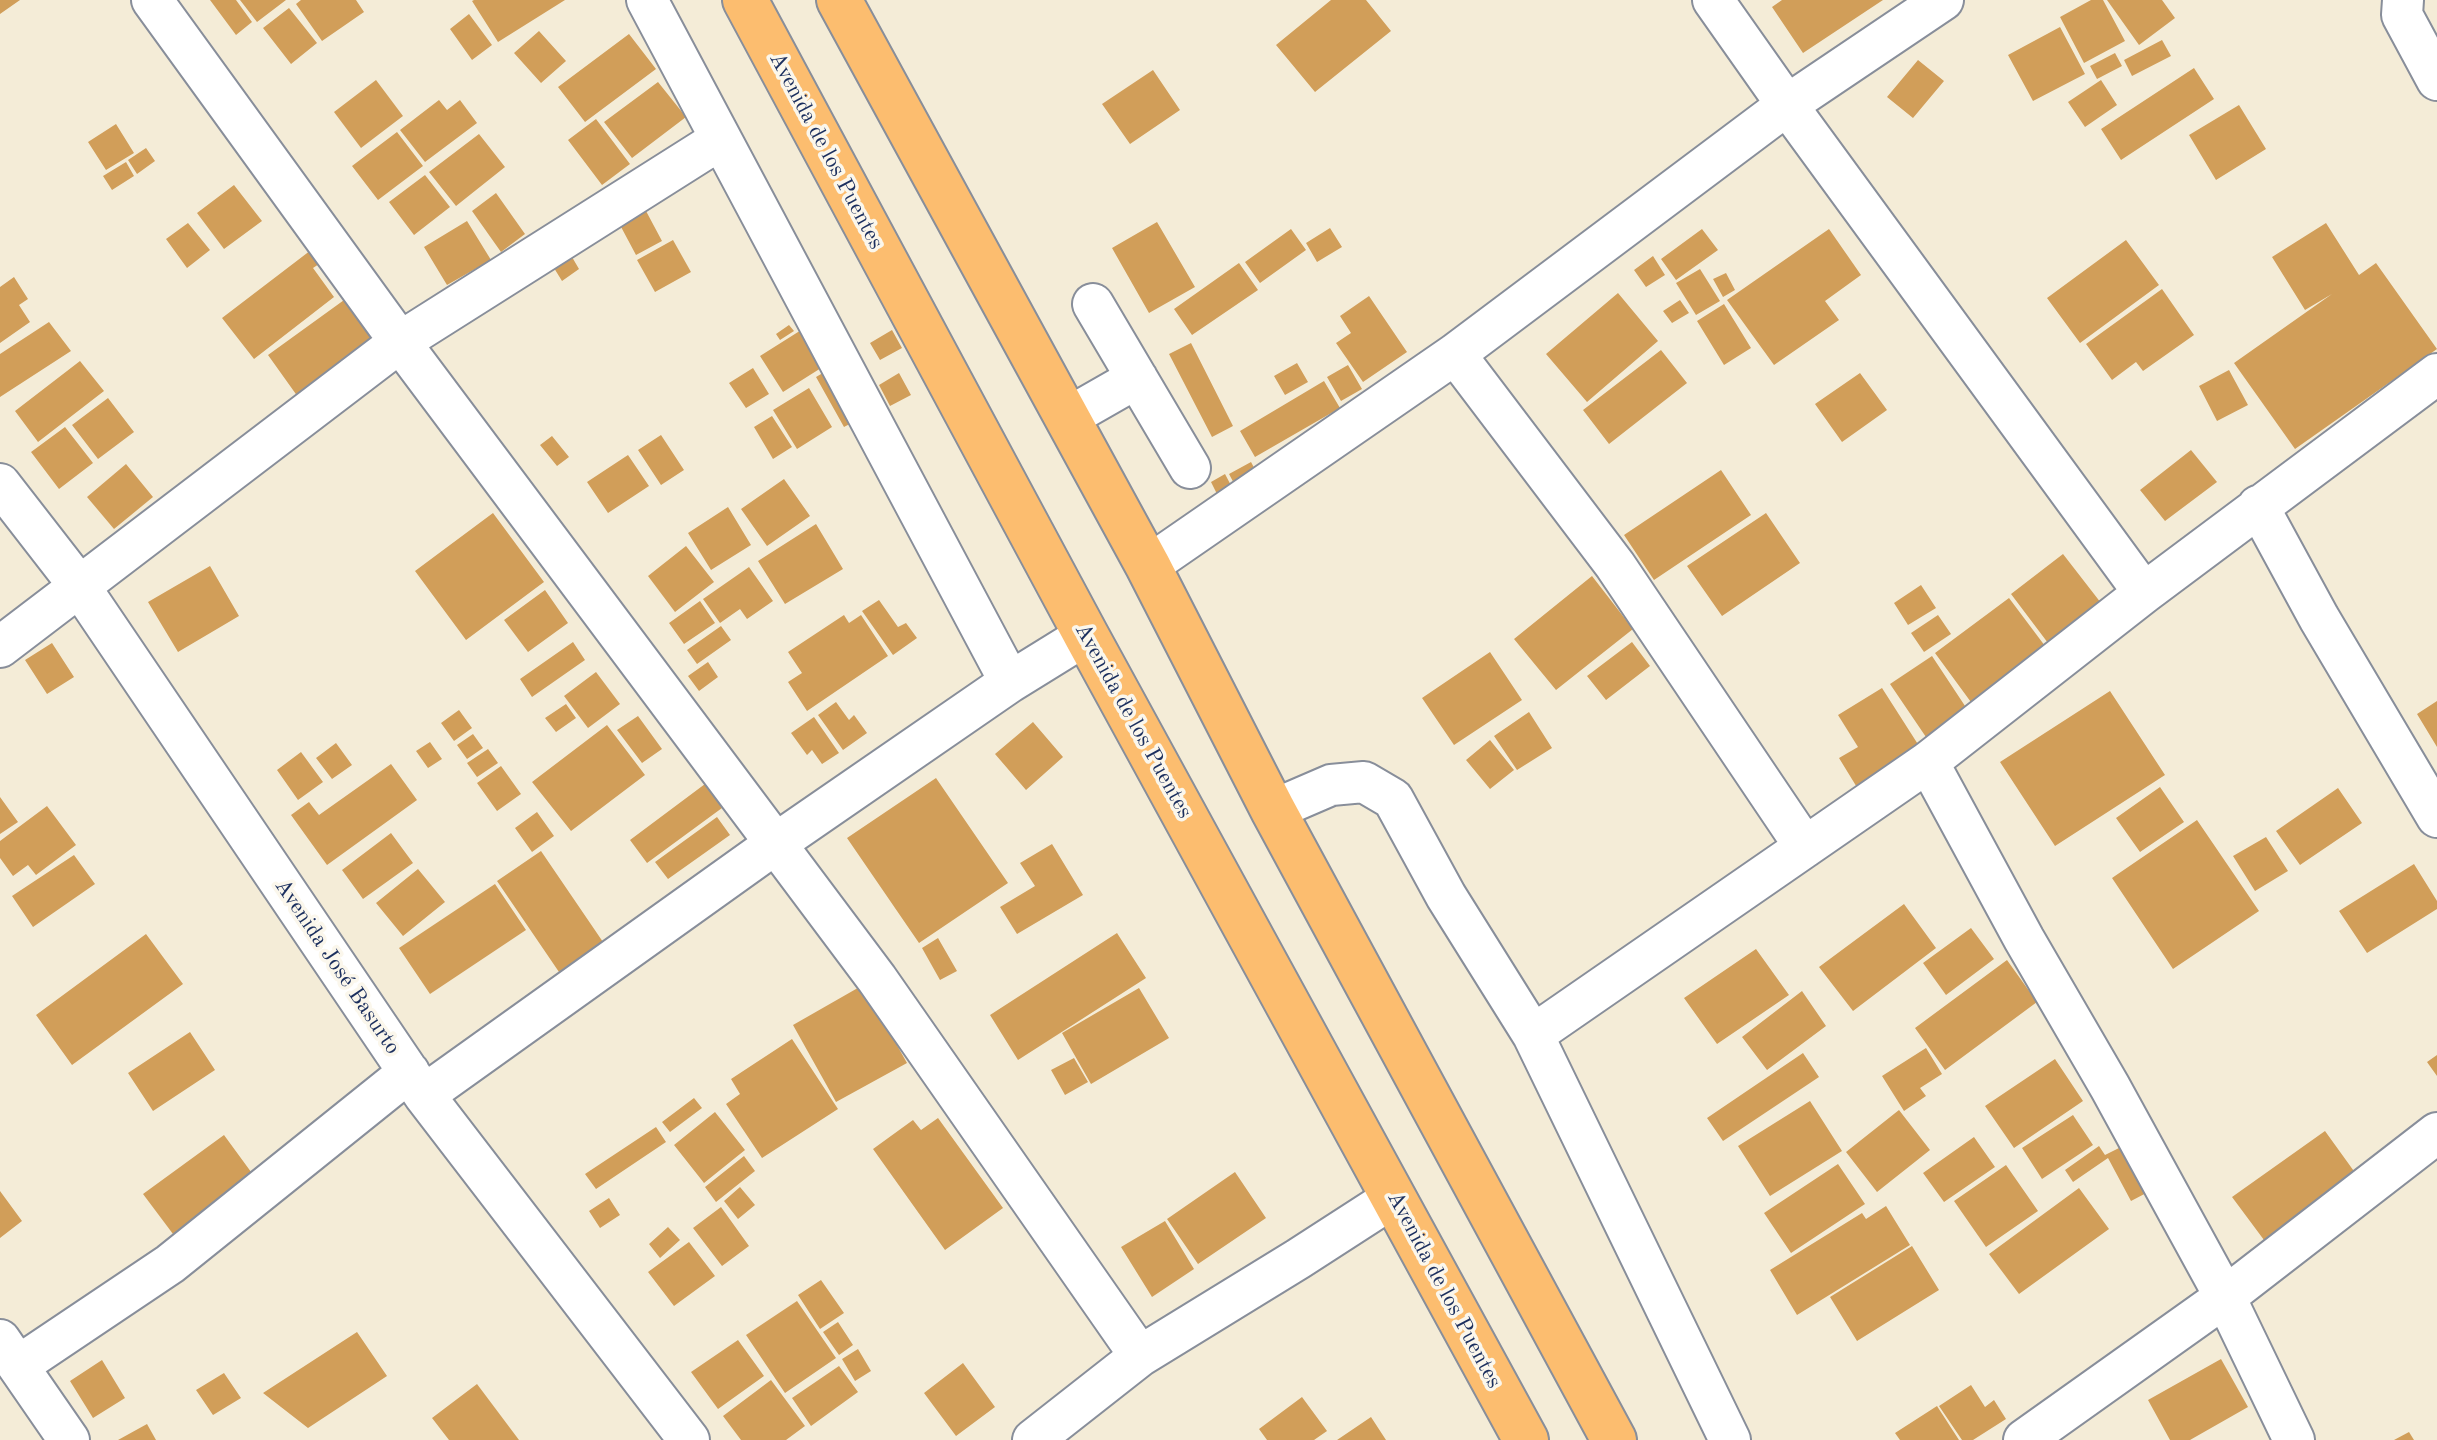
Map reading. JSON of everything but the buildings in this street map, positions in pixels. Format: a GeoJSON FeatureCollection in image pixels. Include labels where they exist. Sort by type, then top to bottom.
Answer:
{"type":"FeatureCollection","features":[{"type":"Feature","properties":{"kind":"main road","name":"Avenida de los Puentes"},"geometry":{"type":"LineString","coordinates":[[745,0],[1086,635],[1526,1440]]}},
{"type":"Feature","properties":{"kind":"main road"},"geometry":{"type":"LineString","coordinates":[[839,0],[1148,566],[1273,810],[1614,1440]]}},
{"type":"Feature","properties":{"kind":"street"},"geometry":{"type":"LineString","coordinates":[[152,0],[400,342],[877,979],[1140,1356]]}},
{"type":"Feature","properties":{"kind":"street"},"geometry":{"type":"LineString","coordinates":[[647,0],[1010,682]]}},
{"type":"Feature","properties":{"kind":"street"},"geometry":{"type":"LineString","coordinates":[[1713,0],[2144,593]]}},
{"type":"Feature","properties":{"kind":"street"},"geometry":{"type":"LineString","coordinates":[[1148,566],[1455,354],[1787,105],[1943,0]]}},
{"type":"Feature","properties":{"kind":"street"},"geometry":{"type":"LineString","coordinates":[[2403,0],[2402,15],[2437,80]]}},
{"type":"Feature","properties":{"kind":"street"},"geometry":{"type":"LineString","coordinates":[[0,647],[400,342],[721,139]]}},
{"type":"Feature","properties":{"kind":"street"},"geometry":{"type":"LineString","coordinates":[[1093,304],[1190,468]]}},
{"type":"Feature","properties":{"kind":"street"},"geometry":{"type":"LineString","coordinates":[[1455,354],[1615,565],[1805,847]]}},
{"type":"Feature","properties":{"kind":"street"},"geometry":{"type":"LineString","coordinates":[[1533,1035],[1928,762],[2258,506],[2437,374]]}},
{"type":"Feature","properties":{"kind":"street"},"geometry":{"type":"LineString","coordinates":[[1067,418],[1137,378]]}},
{"type":"Feature","properties":{"kind":"street","name":"Avenida José Basurto"},"geometry":{"type":"LineString","coordinates":[[0,484],[80,587],[416,1083],[689,1440]]}},
{"type":"Feature","properties":{"kind":"street"},"geometry":{"type":"LineString","coordinates":[[2258,506],[2319,618],[2437,817]]}},
{"type":"Feature","properties":{"kind":"street"},"geometry":{"type":"LineString","coordinates":[[69,1440],[9,1353],[170,1264],[416,1083],[775,844],[1010,682],[1086,635]]}},
{"type":"Feature","properties":{"kind":"street"},"geometry":{"type":"LineString","coordinates":[[1928,762],[2225,1297],[2294,1440]]}},
{"type":"Feature","properties":{"kind":"street"},"geometry":{"type":"LineString","coordinates":[[1273,810],[1331,785],[1364,782],[1393,799],[1446,896],[1533,1035],[1730,1440]]}},
{"type":"Feature","properties":{"kind":"street"},"geometry":{"type":"LineString","coordinates":[[2024,1440],[2225,1297],[2437,1133]]}},
{"type":"Feature","properties":{"kind":"street"},"geometry":{"type":"LineString","coordinates":[[1033,1440],[1140,1356],[1394,1197]]}}]}
